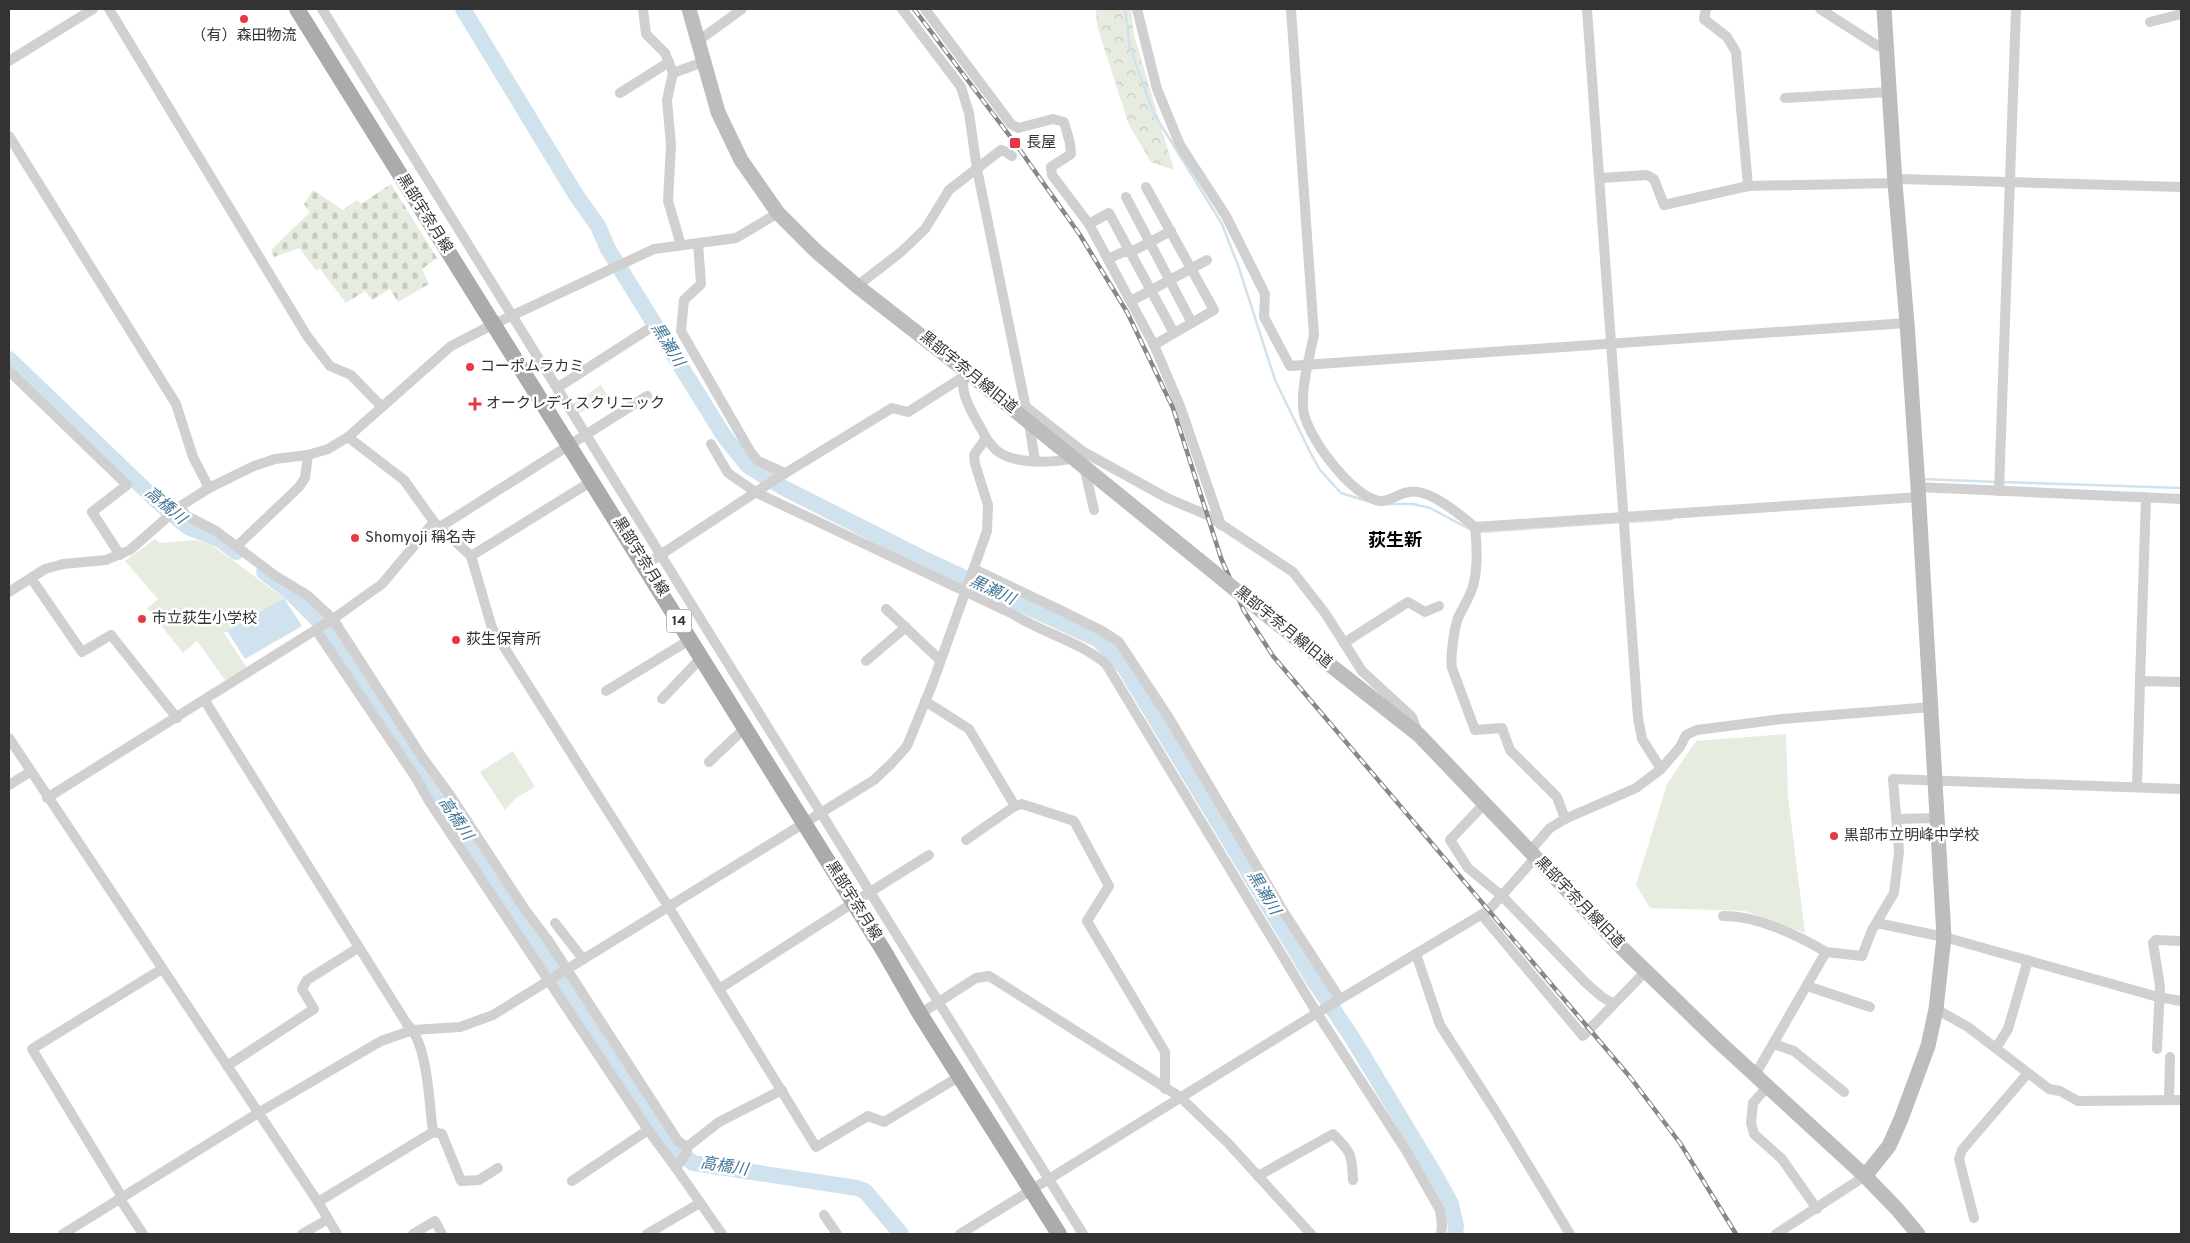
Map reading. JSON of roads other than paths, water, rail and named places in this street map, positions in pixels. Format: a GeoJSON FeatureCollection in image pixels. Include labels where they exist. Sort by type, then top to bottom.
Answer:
{"type":"FeatureCollection","features":[{"type":"Feature","properties":{"kind":"main road","name":"黒部宇奈月線"},"geometry":{"type":"LineString","coordinates":[[297,9],[492,325],[691,639],[854,903],[920,1014],[1059,1234]]}},
{"type":"Feature","properties":{"kind":"street"},"geometry":{"type":"LineString","coordinates":[[9,61],[94,9]]}},
{"type":"Feature","properties":{"kind":"street"},"geometry":{"type":"LineString","coordinates":[[109,9],[307,336],[330,366],[351,375],[382,406]]}},
{"type":"Feature","properties":{"kind":"street"},"geometry":{"type":"LineString","coordinates":[[322,9],[1083,1234]]}},
{"type":"Feature","properties":{"kind":"street"},"geometry":{"type":"LineString","coordinates":[[643,9],[646,34],[665,52],[671,67],[667,100],[671,145],[668,201],[681,245]]}},
{"type":"Feature","properties":{"kind":"street","name":"黒部宇奈月線旧道"},"geometry":{"type":"LineString","coordinates":[[689,9],[718,112],[741,160],[778,213],[816,251],[964,374],[1029,422],[1254,605],[1419,735],[1646,971],[1887,1197],[1918,1234]]}},
{"type":"Feature","properties":{"kind":"street"},"geometry":{"type":"LineString","coordinates":[[698,41],[742,9]]}},
{"type":"Feature","properties":{"kind":"street"},"geometry":{"type":"LineString","coordinates":[[902,9],[960,87],[969,113],[977,169],[1029,422],[1035,461]]}},
{"type":"Feature","properties":{"kind":"street"},"geometry":{"type":"LineString","coordinates":[[925,9],[1011,124],[1018,128],[1053,119],[1064,122],[1071,154],[1051,167],[1052,175],[1089,224],[1154,345],[1180,406],[1221,525]]}},
{"type":"Feature","properties":{"kind":"street"},"geometry":{"type":"LineString","coordinates":[[1137,9],[1158,89],[1180,145],[1226,216],[1264,294],[1264,317],[1290,366],[1907,323]]}},
{"type":"Feature","properties":{"kind":"street"},"geometry":{"type":"LineString","coordinates":[[1291,9],[1314,335],[1307,366],[1302,409],[1308,426],[1335,468],[1353,488],[1365,496],[1380,501],[1409,491],[1428,494],[1454,510],[1475,527],[1918,492],[1999,490],[2181,498]]}},
{"type":"Feature","properties":{"kind":"street"},"geometry":{"type":"LineString","coordinates":[[1588,9],[1638,718],[1642,739],[1661,769]]}},
{"type":"Feature","properties":{"kind":"street"},"geometry":{"type":"LineString","coordinates":[[1706,9],[1704,19],[1727,37],[1736,52],[1748,186]]}},
{"type":"Feature","properties":{"kind":"street"},"geometry":{"type":"LineString","coordinates":[[1820,9],[1878,46],[1887,49]]}},
{"type":"Feature","properties":{"kind":"street"},"geometry":{"type":"LineString","coordinates":[[1776,1234],[1865,1176],[1889,1146],[1928,1046],[1936,1009],[1944,937],[1932,707],[1884,9]]}},
{"type":"Feature","properties":{"kind":"street"},"geometry":{"type":"LineString","coordinates":[[1999,490],[2016,9]]}},
{"type":"Feature","properties":{"kind":"street"},"geometry":{"type":"LineString","coordinates":[[2150,22],[2181,14]]}},
{"type":"Feature","properties":{"kind":"street"},"geometry":{"type":"LineString","coordinates":[[620,92],[671,67],[704,62]]}},
{"type":"Feature","properties":{"kind":"street"},"geometry":{"type":"LineString","coordinates":[[1786,98],[1889,92]]}},
{"type":"Feature","properties":{"kind":"street"},"geometry":{"type":"LineString","coordinates":[[9,136],[176,404],[193,457],[209,488]]}},
{"type":"Feature","properties":{"kind":"street"},"geometry":{"type":"LineString","coordinates":[[857,286],[901,252],[926,229],[949,190],[1001,150],[1012,156]]}},
{"type":"Feature","properties":{"kind":"street"},"geometry":{"type":"LineString","coordinates":[[1600,178],[1647,175],[1654,179],[1664,205],[1748,186],[1895,183],[1900,179],[2181,187]]}},
{"type":"Feature","properties":{"kind":"street"},"geometry":{"type":"LineString","coordinates":[[1146,187],[1214,310],[1154,345]]}},
{"type":"Feature","properties":{"kind":"street"},"geometry":{"type":"LineString","coordinates":[[1126,197],[1192,323]]}},
{"type":"Feature","properties":{"kind":"street"},"geometry":{"type":"LineString","coordinates":[[9,592],[45,569],[63,564],[106,560],[120,555],[136,545],[179,507],[209,488],[261,464],[276,459],[308,455],[328,449],[348,437],[451,346],[492,325],[654,249],[736,238],[778,213]]}},
{"type":"Feature","properties":{"kind":"street"},"geometry":{"type":"LineString","coordinates":[[1089,224],[1109,213],[1174,334]]}},
{"type":"Feature","properties":{"kind":"street"},"geometry":{"type":"LineString","coordinates":[[1108,259],[1123,252],[1131,252],[1171,231]]}},
{"type":"Feature","properties":{"kind":"street"},"geometry":{"type":"LineString","coordinates":[[698,243],[701,284],[684,300],[681,331],[758,461],[782,475]]}},
{"type":"Feature","properties":{"kind":"street"},"geometry":{"type":"LineString","coordinates":[[1132,301],[1207,260]]}},
{"type":"Feature","properties":{"kind":"street"},"geometry":{"type":"LineString","coordinates":[[557,388],[647,330]]}},
{"type":"Feature","properties":{"kind":"street"},"geometry":{"type":"LineString","coordinates":[[9,371],[127,486],[92,512],[120,555]]}},
{"type":"Feature","properties":{"kind":"street"},"geometry":{"type":"LineString","coordinates":[[645,565],[782,475],[892,408],[908,412],[964,374]]}},
{"type":"Feature","properties":{"kind":"street"},"geometry":{"type":"LineString","coordinates":[[964,374],[964,393],[986,438],[997,451],[1012,458],[1035,461],[1079,462],[1094,510]]}},
{"type":"Feature","properties":{"kind":"street"},"geometry":{"type":"LineString","coordinates":[[47,798],[333,619],[382,584],[437,524],[647,396]]}},
{"type":"Feature","properties":{"kind":"street"},"geometry":{"type":"LineString","coordinates":[[1026,407],[1082,451],[1167,498],[1207,515],[1293,572],[1325,613],[1362,671],[1412,717],[1419,735]]}},
{"type":"Feature","properties":{"kind":"street"},"geometry":{"type":"LineString","coordinates":[[348,437],[404,480],[437,524],[471,556],[492,628],[668,906],[816,1147],[868,1116],[884,1122],[960,1076]]}},
{"type":"Feature","properties":{"kind":"street"},"geometry":{"type":"LineString","coordinates":[[63,1234],[258,1113],[381,1041],[413,1030],[460,1027],[493,1015],[874,780],[907,746],[987,532],[988,505],[974,455],[986,438]]}},
{"type":"Feature","properties":{"kind":"street"},"geometry":{"type":"LineString","coordinates":[[711,444],[728,473],[760,491],[966,590],[1030,625],[1095,654],[1106,664],[1407,1152],[1440,1210],[1441,1234]]}},
{"type":"Feature","properties":{"kind":"street"},"geometry":{"type":"LineString","coordinates":[[237,546],[299,487],[305,478],[308,455]]}},
{"type":"Feature","properties":{"kind":"street"},"geometry":{"type":"LineString","coordinates":[[471,556],[592,481]]}},
{"type":"Feature","properties":{"kind":"street"},"geometry":{"type":"LineString","coordinates":[[2137,787],[2146,497]]}},
{"type":"Feature","properties":{"kind":"street"},"geometry":{"type":"LineString","coordinates":[[179,507],[187,516],[216,531],[274,575],[307,595],[333,619],[422,757],[450,795],[678,1141],[687,1147]]}},
{"type":"Feature","properties":{"kind":"street"},"geometry":{"type":"LineString","coordinates":[[1475,527],[1477,548],[1474,584],[1456,627],[1456,636],[1450,659],[1452,668],[1475,730],[1502,728],[1510,750],[1557,797],[1565,819]]}},
{"type":"Feature","properties":{"kind":"street"},"geometry":{"type":"LineString","coordinates":[[973,571],[1062,611],[1102,631],[1119,642],[1169,718],[1285,914],[1342,998]]}},
{"type":"Feature","properties":{"kind":"street"},"geometry":{"type":"LineString","coordinates":[[31,578],[82,652],[111,635],[177,718]]}},
{"type":"Feature","properties":{"kind":"street"},"geometry":{"type":"LineString","coordinates":[[1344,643],[1408,602],[1425,612],[1439,606]]}},
{"type":"Feature","properties":{"kind":"street"},"geometry":{"type":"LineString","coordinates":[[886,609],[940,660]]}},
{"type":"Feature","properties":{"kind":"street"},"geometry":{"type":"LineString","coordinates":[[866,661],[906,627]]}},
{"type":"Feature","properties":{"kind":"street"},"geometry":{"type":"LineString","coordinates":[[316,630],[648,1130],[722,1234]]}},
{"type":"Feature","properties":{"kind":"street"},"geometry":{"type":"LineString","coordinates":[[606,691],[691,639]]}},
{"type":"Feature","properties":{"kind":"street"},"geometry":{"type":"LineString","coordinates":[[662,699],[702,657]]}},
{"type":"Feature","properties":{"kind":"street"},"geometry":{"type":"LineString","coordinates":[[2140,681],[2181,682]]}},
{"type":"Feature","properties":{"kind":"street"},"geometry":{"type":"LineString","coordinates":[[204,701],[358,948],[407,1024],[413,1030],[422,1048],[433,1132]]}},
{"type":"Feature","properties":{"kind":"street"},"geometry":{"type":"LineString","coordinates":[[925,701],[969,729],[1015,806]]}},
{"type":"Feature","properties":{"kind":"street"},"geometry":{"type":"LineString","coordinates":[[960,1234],[1319,1012],[1482,915],[1502,896],[1550,828],[1565,819],[1636,788],[1661,769],[1680,747],[1686,735],[1697,730],[1782,719],[1932,707]]}},
{"type":"Feature","properties":{"kind":"street"},"geometry":{"type":"LineString","coordinates":[[709,762],[745,728]]}},
{"type":"Feature","properties":{"kind":"street"},"geometry":{"type":"LineString","coordinates":[[9,738],[47,798],[318,1202],[337,1234]]}},
{"type":"Feature","properties":{"kind":"street"},"geometry":{"type":"LineString","coordinates":[[9,785],[30,772]]}},
{"type":"Feature","properties":{"kind":"street"},"geometry":{"type":"LineString","coordinates":[[1723,916],[1736,916],[1758,922],[1812,943],[1826,952],[1862,956],[1872,930],[1894,894],[1899,852],[1893,779],[2181,789]]}},
{"type":"Feature","properties":{"kind":"street"},"geometry":{"type":"LineString","coordinates":[[1485,802],[1450,840],[1468,868],[1502,896],[1586,984],[1602,998],[1614,1004]]}},
{"type":"Feature","properties":{"kind":"street"},"geometry":{"type":"LineString","coordinates":[[966,840],[1015,806],[1022,804],[1074,821],[1109,886],[1087,921],[1165,1052],[1165,1089]]}},
{"type":"Feature","properties":{"kind":"street"},"geometry":{"type":"LineString","coordinates":[[1896,819],[1937,818]]}},
{"type":"Feature","properties":{"kind":"street"},"geometry":{"type":"LineString","coordinates":[[719,989],[929,855]]}},
{"type":"Feature","properties":{"kind":"street"},"geometry":{"type":"LineString","coordinates":[[1482,915],[1583,1036],[1646,971]]}},
{"type":"Feature","properties":{"kind":"street"},"geometry":{"type":"LineString","coordinates":[[555,923],[583,959]]}},
{"type":"Feature","properties":{"kind":"street"},"geometry":{"type":"LineString","coordinates":[[1877,923],[1944,937],[2158,997],[2181,1001]]}},
{"type":"Feature","properties":{"kind":"street"},"geometry":{"type":"LineString","coordinates":[[2157,1049],[2160,986],[2153,943],[2156,940],[2181,941]]}},
{"type":"Feature","properties":{"kind":"street"},"geometry":{"type":"LineString","coordinates":[[227,1066],[314,1009],[302,988],[307,980],[358,948]]}},
{"type":"Feature","properties":{"kind":"street"},"geometry":{"type":"LineString","coordinates":[[1755,1074],[1826,952]]}},
{"type":"Feature","properties":{"kind":"street"},"geometry":{"type":"LineString","coordinates":[[1416,954],[1440,1025],[1496,1112],[1570,1234]]}},
{"type":"Feature","properties":{"kind":"street"},"geometry":{"type":"LineString","coordinates":[[1996,1048],[2008,1029],[2028,960]]}},
{"type":"Feature","properties":{"kind":"street"},"geometry":{"type":"LineString","coordinates":[[143,1234],[32,1048],[162,969]]}},
{"type":"Feature","properties":{"kind":"street"},"geometry":{"type":"LineString","coordinates":[[920,1014],[976,978],[989,976],[1180,1097],[1228,1143],[1311,1234]]}},
{"type":"Feature","properties":{"kind":"street"},"geometry":{"type":"LineString","coordinates":[[1807,986],[1870,1007]]}},
{"type":"Feature","properties":{"kind":"street"},"geometry":{"type":"LineString","coordinates":[[1936,1009],[1968,1028],[2049,1089],[2060,1091],[2078,1101],[2181,1100]]}},
{"type":"Feature","properties":{"kind":"street"},"geometry":{"type":"LineString","coordinates":[[1774,1044],[1794,1051],[1844,1092]]}},
{"type":"Feature","properties":{"kind":"street"},"geometry":{"type":"LineString","coordinates":[[2170,1057],[2170,1100]]}},
{"type":"Feature","properties":{"kind":"street"},"geometry":{"type":"LineString","coordinates":[[1974,1218],[1959,1159],[1962,1150],[2028,1073]]}},
{"type":"Feature","properties":{"kind":"street"},"geometry":{"type":"LineString","coordinates":[[1768,1086],[1753,1103],[1751,1123],[1754,1134],[1782,1159],[1817,1209]]}},
{"type":"Feature","properties":{"kind":"street"},"geometry":{"type":"LineString","coordinates":[[676,1168],[687,1152],[687,1147],[719,1122],[782,1090]]}},
{"type":"Feature","properties":{"kind":"street"},"geometry":{"type":"LineString","coordinates":[[572,1181],[648,1130]]}},
{"type":"Feature","properties":{"kind":"street"},"geometry":{"type":"LineString","coordinates":[[318,1202],[433,1132],[442,1134],[460,1181],[479,1180],[498,1168]]}},
{"type":"Feature","properties":{"kind":"street"},"geometry":{"type":"LineString","coordinates":[[1258,1176],[1333,1134],[1347,1148],[1352,1159],[1353,1180]]}},
{"type":"Feature","properties":{"kind":"street"},"geometry":{"type":"LineString","coordinates":[[648,1234],[700,1203]]}},
{"type":"Feature","properties":{"kind":"street"},"geometry":{"type":"LineString","coordinates":[[824,1216],[838,1234]]}},
{"type":"Feature","properties":{"kind":"street"},"geometry":{"type":"LineString","coordinates":[[302,1234],[328,1218]]}},
{"type":"Feature","properties":{"kind":"street"},"geometry":{"type":"LineString","coordinates":[[413,1234],[435,1221],[442,1234]]}},
{"type":"Feature","properties":{"kind":"water"},"geometry":{"type":"Polygon","coordinates":[[[284,598],[302,626],[245,659],[227,631],[284,598]]]}},
{"type":"Feature","properties":{"kind":"waterway","name":"黒瀬川"},"geometry":{"type":"LineString","coordinates":[[463,9],[576,195],[598,226],[608,249],[724,436],[748,466],[784,488],[924,559],[1099,640],[1125,668],[1313,979],[1353,1039],[1438,1180],[1451,1204],[1456,1226],[1455,1234]]}},
{"type":"Feature","properties":{"kind":"waterway"},"geometry":{"type":"LineString","coordinates":[[1125,9],[1130,47],[1153,112],[1222,224],[1239,268],[1275,380],[1310,452],[1320,470],[1341,493],[1377,504]]}},
{"type":"Feature","properties":{"kind":"waterway","name":"高橋川"},"geometry":{"type":"LineString","coordinates":[[9,359],[159,503],[188,527],[221,540],[236,552]]}},
{"type":"Feature","properties":{"kind":"waterway"},"geometry":{"type":"LineString","coordinates":[[1922,479],[1997,482]]}},
{"type":"Feature","properties":{"kind":"waterway"},"geometry":{"type":"LineString","coordinates":[[2002,482],[2181,488]]}},
{"type":"Feature","properties":{"kind":"waterway"},"geometry":{"type":"LineString","coordinates":[[1387,504],[1413,504],[1430,508],[1473,531]]}},
{"type":"Feature","properties":{"kind":"waterway"},"geometry":{"type":"LineString","coordinates":[[1628,522],[1672,519]]}},
{"type":"Feature","properties":{"kind":"waterway"},"geometry":{"type":"LineString","coordinates":[[1478,532],[1622,522]]}},
{"type":"Feature","properties":{"kind":"waterway","name":"高橋川"},"geometry":{"type":"LineString","coordinates":[[264,572],[291,593],[333,635],[470,845],[674,1149],[693,1163],[857,1188],[865,1191],[901,1234]]}},
{"type":"Feature","properties":{"kind":"railway"},"geometry":{"type":"LineString","coordinates":[[914,9],[1015,143],[1080,235],[1127,312],[1173,408],[1221,558],[1244,611],[1273,656],[1630,1077],[1680,1143],[1736,1234]]}},
{"type":"Feature","properties":{"kind":"place","name":"（有）森田物流"},"geometry":{"type":"Point","coordinates":[244,19]}},
{"type":"Feature","properties":{"kind":"place","name":"長屋"},"geometry":{"type":"Point","coordinates":[1015,143]}},
{"type":"Feature","properties":{"kind":"place","name":"コーポムラカミ"},"geometry":{"type":"Point","coordinates":[470,367]}},
{"type":"Feature","properties":{"kind":"place","name":"オークレディスクリニック"},"geometry":{"type":"Point","coordinates":[475,404]}},
{"type":"Feature","properties":{"kind":"place","name":"Shomyoji 稱名寺"},"geometry":{"type":"Point","coordinates":[355,538]}},
{"type":"Feature","properties":{"kind":"place","name":"市立荻生小学校"},"geometry":{"type":"Point","coordinates":[142,619]}},
{"type":"Feature","properties":{"kind":"place","name":"荻生保育所"},"geometry":{"type":"Point","coordinates":[456,640]}},
{"type":"Feature","properties":{"kind":"place","name":"黒部市立明峰中学校"},"geometry":{"type":"Point","coordinates":[1834,836]}},
{"type":"Feature","properties":{"kind":"district","name":"荻生新"},"geometry":{"type":"Point","coordinates":[1395,541]}}]}
